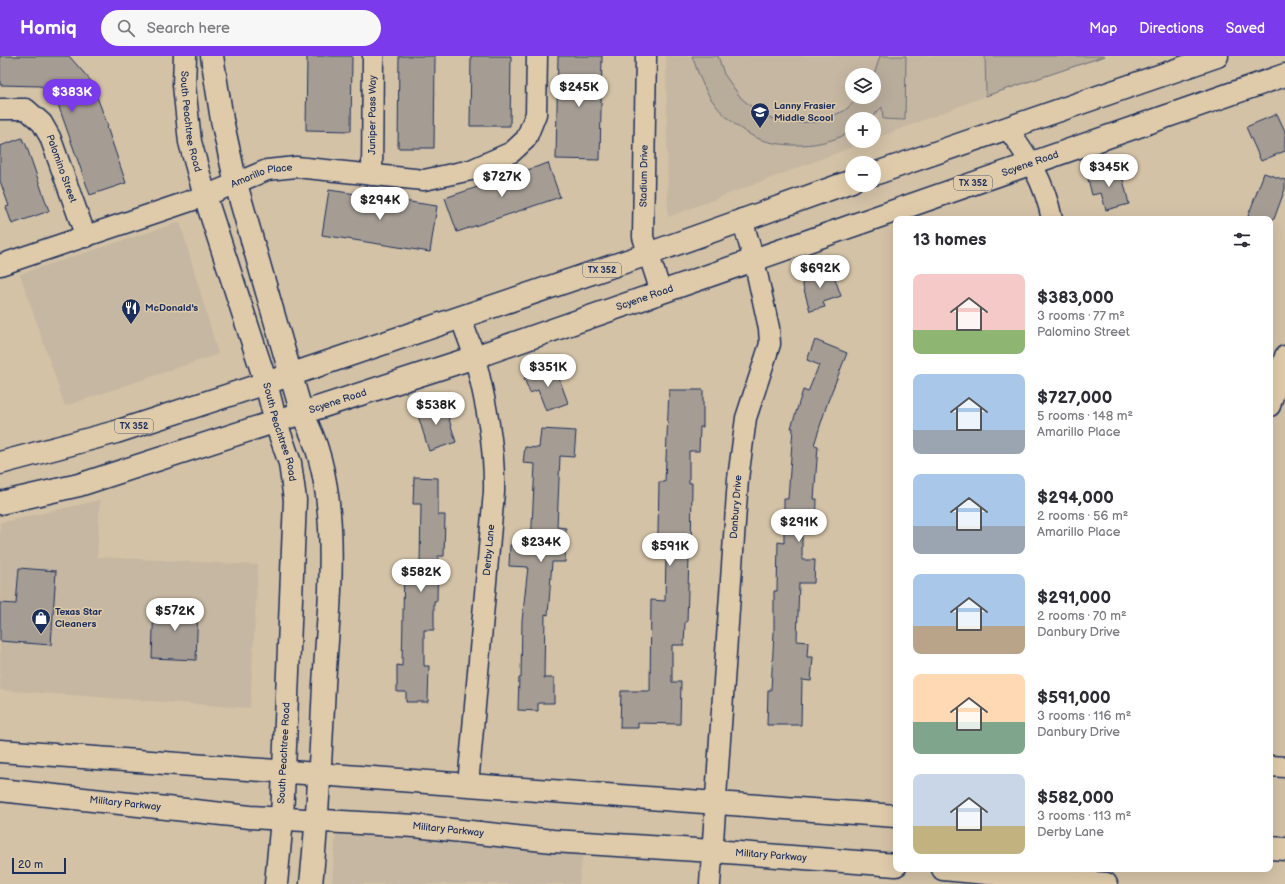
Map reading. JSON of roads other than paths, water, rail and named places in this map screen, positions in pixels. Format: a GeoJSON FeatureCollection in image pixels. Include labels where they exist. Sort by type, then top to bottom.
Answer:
{"type":"FeatureCollection","features":[{"type":"Feature","properties":{"kind":"main road","name":"South Peachtree Road"},"geometry":{"type":"LineString","coordinates":[[185,56],[184,86],[190,142],[205,196],[266,383],[276,423],[290,463],[295,500],[282,819],[276,884]]}},
{"type":"Feature","properties":{"kind":"main road"},"geometry":{"type":"LineString","coordinates":[[212,56],[222,120],[236,184],[302,414],[311,431],[323,465],[329,510],[330,587],[317,822],[311,884]]}},
{"type":"Feature","properties":{"kind":"main road"},"geometry":{"type":"LineString","coordinates":[[881,172],[1217,56]]}},
{"type":"Feature","properties":{"kind":"main road","name":"Scyene Road"},"geometry":{"type":"LineString","coordinates":[[0,504],[79,485],[276,423],[475,357],[1285,75]]}},
{"type":"Feature","properties":{"kind":"main road","name":"TX 352"},"geometry":{"type":"LineString","coordinates":[[0,463],[116,432],[266,383],[648,254],[742,219],[845,184]]}},
{"type":"Feature","properties":{"kind":"main road"},"geometry":{"type":"LineString","coordinates":[[0,752],[893,816]]}},
{"type":"Feature","properties":{"kind":"main road","name":"Military Parkway"},"geometry":{"type":"LineString","coordinates":[[0,790],[317,822],[414,826],[553,841],[893,865]]}},
{"type":"Feature","properties":{"kind":"main road"},"geometry":{"type":"LineString","coordinates":[[1273,848],[1285,849]]}},
{"type":"Feature","properties":{"kind":"main road"},"geometry":{"type":"LineString","coordinates":[[984,872],[1106,884]]}},
{"type":"Feature","properties":{"kind":"street","name":"Juniper Pass Way"},"geometry":{"type":"LineString","coordinates":[[372,175],[373,56]]}},
{"type":"Feature","properties":{"kind":"street","name":"Amarillo Place"},"geometry":{"type":"LineString","coordinates":[[0,265],[205,196],[268,170],[296,167],[424,180],[471,170],[512,152],[526,139],[536,114],[537,56]]}},
{"type":"Feature","properties":{"kind":"street","name":"Stadium Drive"},"geometry":{"type":"LineString","coordinates":[[646,56],[643,237],[662,292]]}},
{"type":"Feature","properties":{"kind":"street","name":"Palomino Street"},"geometry":{"type":"LineString","coordinates":[[0,109],[26,110],[42,123],[50,137],[86,237]]}},
{"type":"Feature","properties":{"kind":"street"},"geometry":{"type":"LineString","coordinates":[[1007,128],[1032,163],[1048,201],[1051,216]]}},
{"type":"Feature","properties":{"kind":"street","name":"Danbury Drive"},"geometry":{"type":"LineString","coordinates":[[710,884],[738,479],[746,418],[770,344],[769,328],[754,260],[742,219]]}},
{"type":"Feature","properties":{"kind":"street","name":"Derby Lane"},"geometry":{"type":"LineString","coordinates":[[461,318],[475,357],[491,437],[494,464],[494,492],[468,785]]}},
{"type":"Feature","properties":{"kind":"street"},"geometry":{"type":"LineString","coordinates":[[1273,396],[1285,356]]}},
{"type":"Feature","properties":{"kind":"street"},"geometry":{"type":"LineString","coordinates":[[1273,766],[1285,767]]}},
{"type":"Feature","properties":{"kind":"place","name":"Lanny Frasier Middle Scool"},"geometry":{"type":"Point","coordinates":[760,129]}},
{"type":"Feature","properties":{"kind":"place","name":"McDonald's"},"geometry":{"type":"Point","coordinates":[131,325]}},
{"type":"Feature","properties":{"kind":"place","name":"Texas Star Cleaners"},"geometry":{"type":"Point","coordinates":[41,635]}}]}
